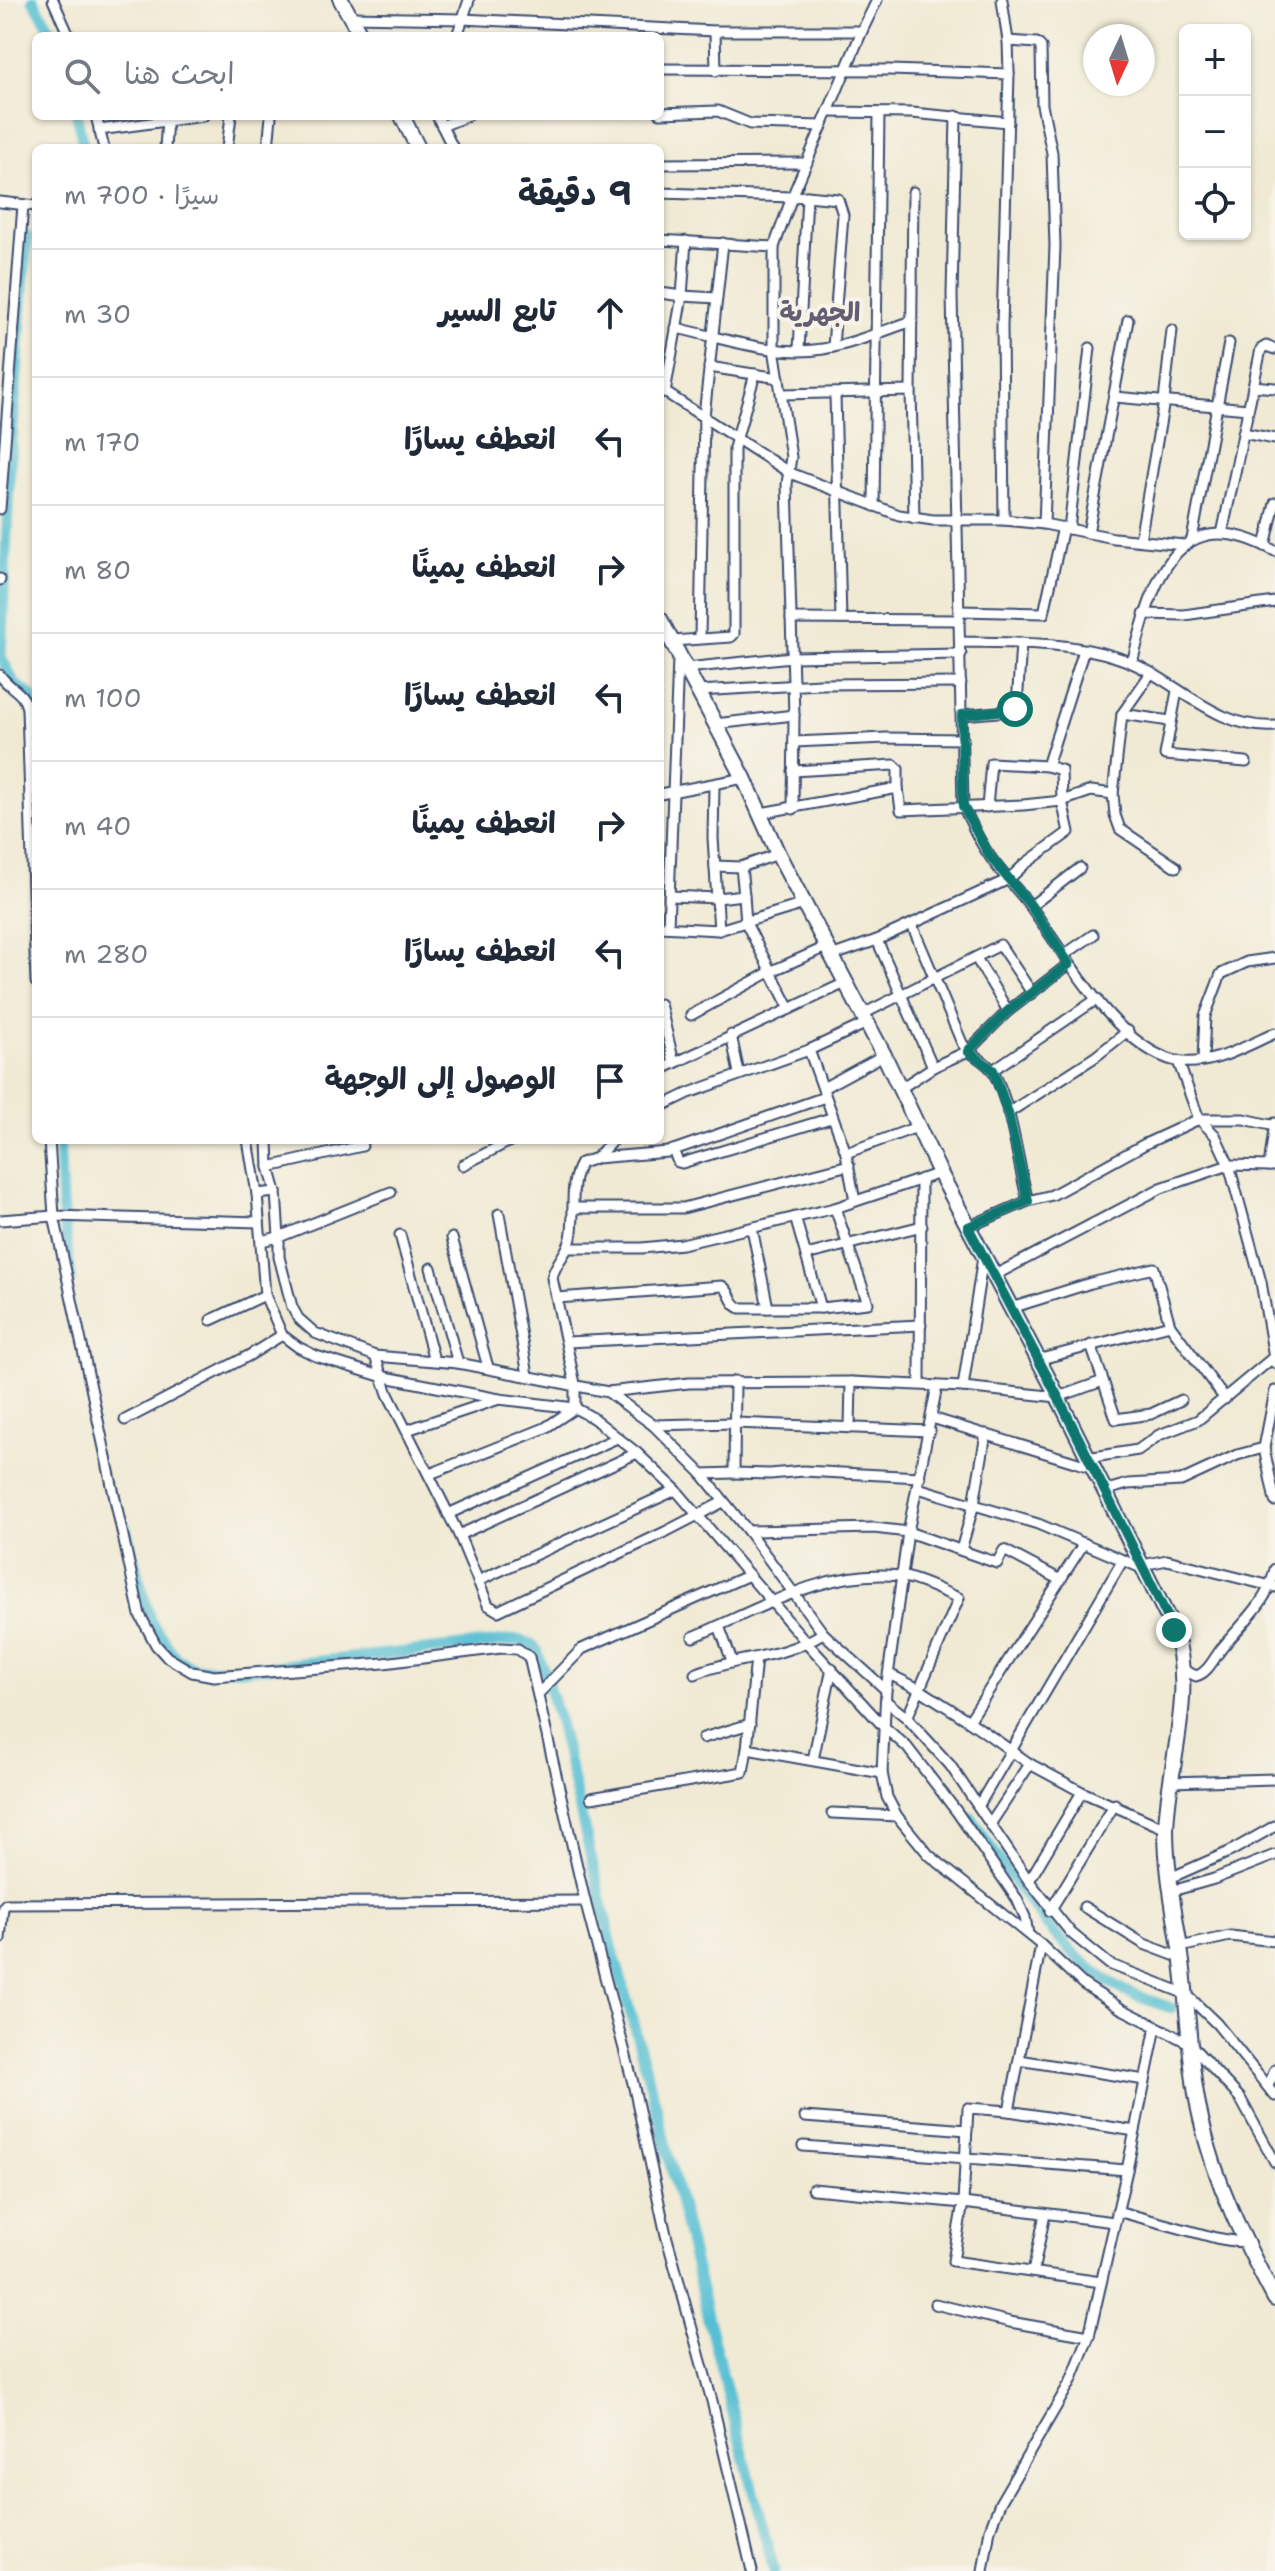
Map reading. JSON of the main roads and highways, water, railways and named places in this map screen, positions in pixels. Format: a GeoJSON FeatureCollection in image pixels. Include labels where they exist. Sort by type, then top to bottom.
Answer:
{"type":"FeatureCollection","features":[{"type":"Feature","properties":{"kind":"main road"},"geometry":{"type":"LineString","coordinates":[[341,0],[359,32]]}},
{"type":"Feature","properties":{"kind":"main road"},"geometry":{"type":"LineString","coordinates":[[404,120],[416,144]]}},
{"type":"Feature","properties":{"kind":"main road"},"geometry":{"type":"LineString","coordinates":[[664,626],[744,778],[778,854],[884,1055],[898,1090],[1058,1397],[1174,1630],[1182,1669],[1182,1692],[1166,1829],[1189,2043],[1205,2136],[1245,2243],[1275,2299]]}},
{"type":"Feature","properties":{"kind":"waterway"},"geometry":{"type":"LineString","coordinates":[[33,0],[53,32]]}},
{"type":"Feature","properties":{"kind":"waterway"},"geometry":{"type":"LineString","coordinates":[[78,120],[83,144]]}},
{"type":"Feature","properties":{"kind":"waterway"},"geometry":{"type":"LineString","coordinates":[[27,236],[10,464],[1,657],[15,684],[32,696]]}},
{"type":"Feature","properties":{"kind":"waterway"},"geometry":{"type":"LineString","coordinates":[[59,1144],[71,1279]]}},
{"type":"Feature","properties":{"kind":"waterway"},"geometry":{"type":"LineString","coordinates":[[125,1526],[150,1620],[176,1658],[195,1668],[247,1669],[517,1640],[532,1644],[538,1652],[558,1718],[613,1950],[658,2113],[774,2571]]}},
{"type":"Feature","properties":{"kind":"waterway"},"geometry":{"type":"LineString","coordinates":[[971,1818],[1038,1914],[1077,1957],[1125,1991],[1171,2008]]}},
{"type":"Feature","properties":{"kind":"district","name":"الجهرية"},"geometry":{"type":"Point","coordinates":[820,312]}}]}
